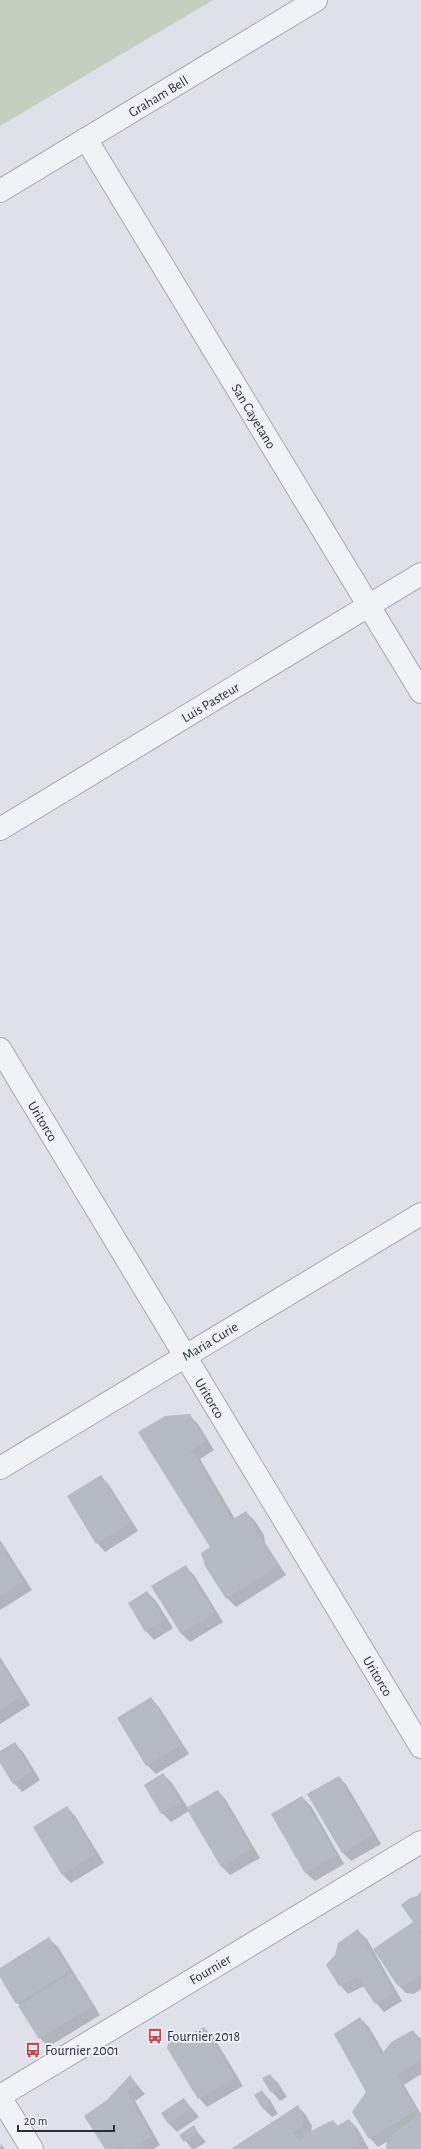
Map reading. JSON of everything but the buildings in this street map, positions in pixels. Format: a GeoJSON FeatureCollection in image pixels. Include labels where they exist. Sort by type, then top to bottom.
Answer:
{"type":"FeatureCollection","features":[{"type":"Feature","properties":{"kind":"street","name":"Graham Bell"},"geometry":{"type":"LineString","coordinates":[[0,191],[86,139],[290,7],[316,0]]}},
{"type":"Feature","properties":{"kind":"street","name":"San Cayetano"},"geometry":{"type":"LineString","coordinates":[[86,139],[421,692]]}},
{"type":"Feature","properties":{"kind":"street","name":"Luis Pasteur"},"geometry":{"type":"LineString","coordinates":[[0,830],[421,574]]}},
{"type":"Feature","properties":{"kind":"street","name":"Uritorco"},"geometry":{"type":"LineString","coordinates":[[0,1049],[421,1747]]}},
{"type":"Feature","properties":{"kind":"street","name":"Maria Curie"},"geometry":{"type":"LineString","coordinates":[[0,1468],[421,1214]]}},
{"type":"Feature","properties":{"kind":"street","name":"Fournier"},"geometry":{"type":"LineString","coordinates":[[0,2096],[421,1842]]}},
{"type":"Feature","properties":{"kind":"street"},"geometry":{"type":"LineString","coordinates":[[0,2096],[32,2149]]}},
{"type":"Feature","properties":{"kind":"green space"},"geometry":{"type":"Polygon","coordinates":[[[0,0],[213,0],[0,126],[0,0]]]}},
{"type":"Feature","properties":{"kind":"place","name":"Fournier 2018"},"geometry":{"type":"Point","coordinates":[155,2036]}},
{"type":"Feature","properties":{"kind":"place","name":"Fournier 2001"},"geometry":{"type":"Point","coordinates":[33,2050]}}]}
